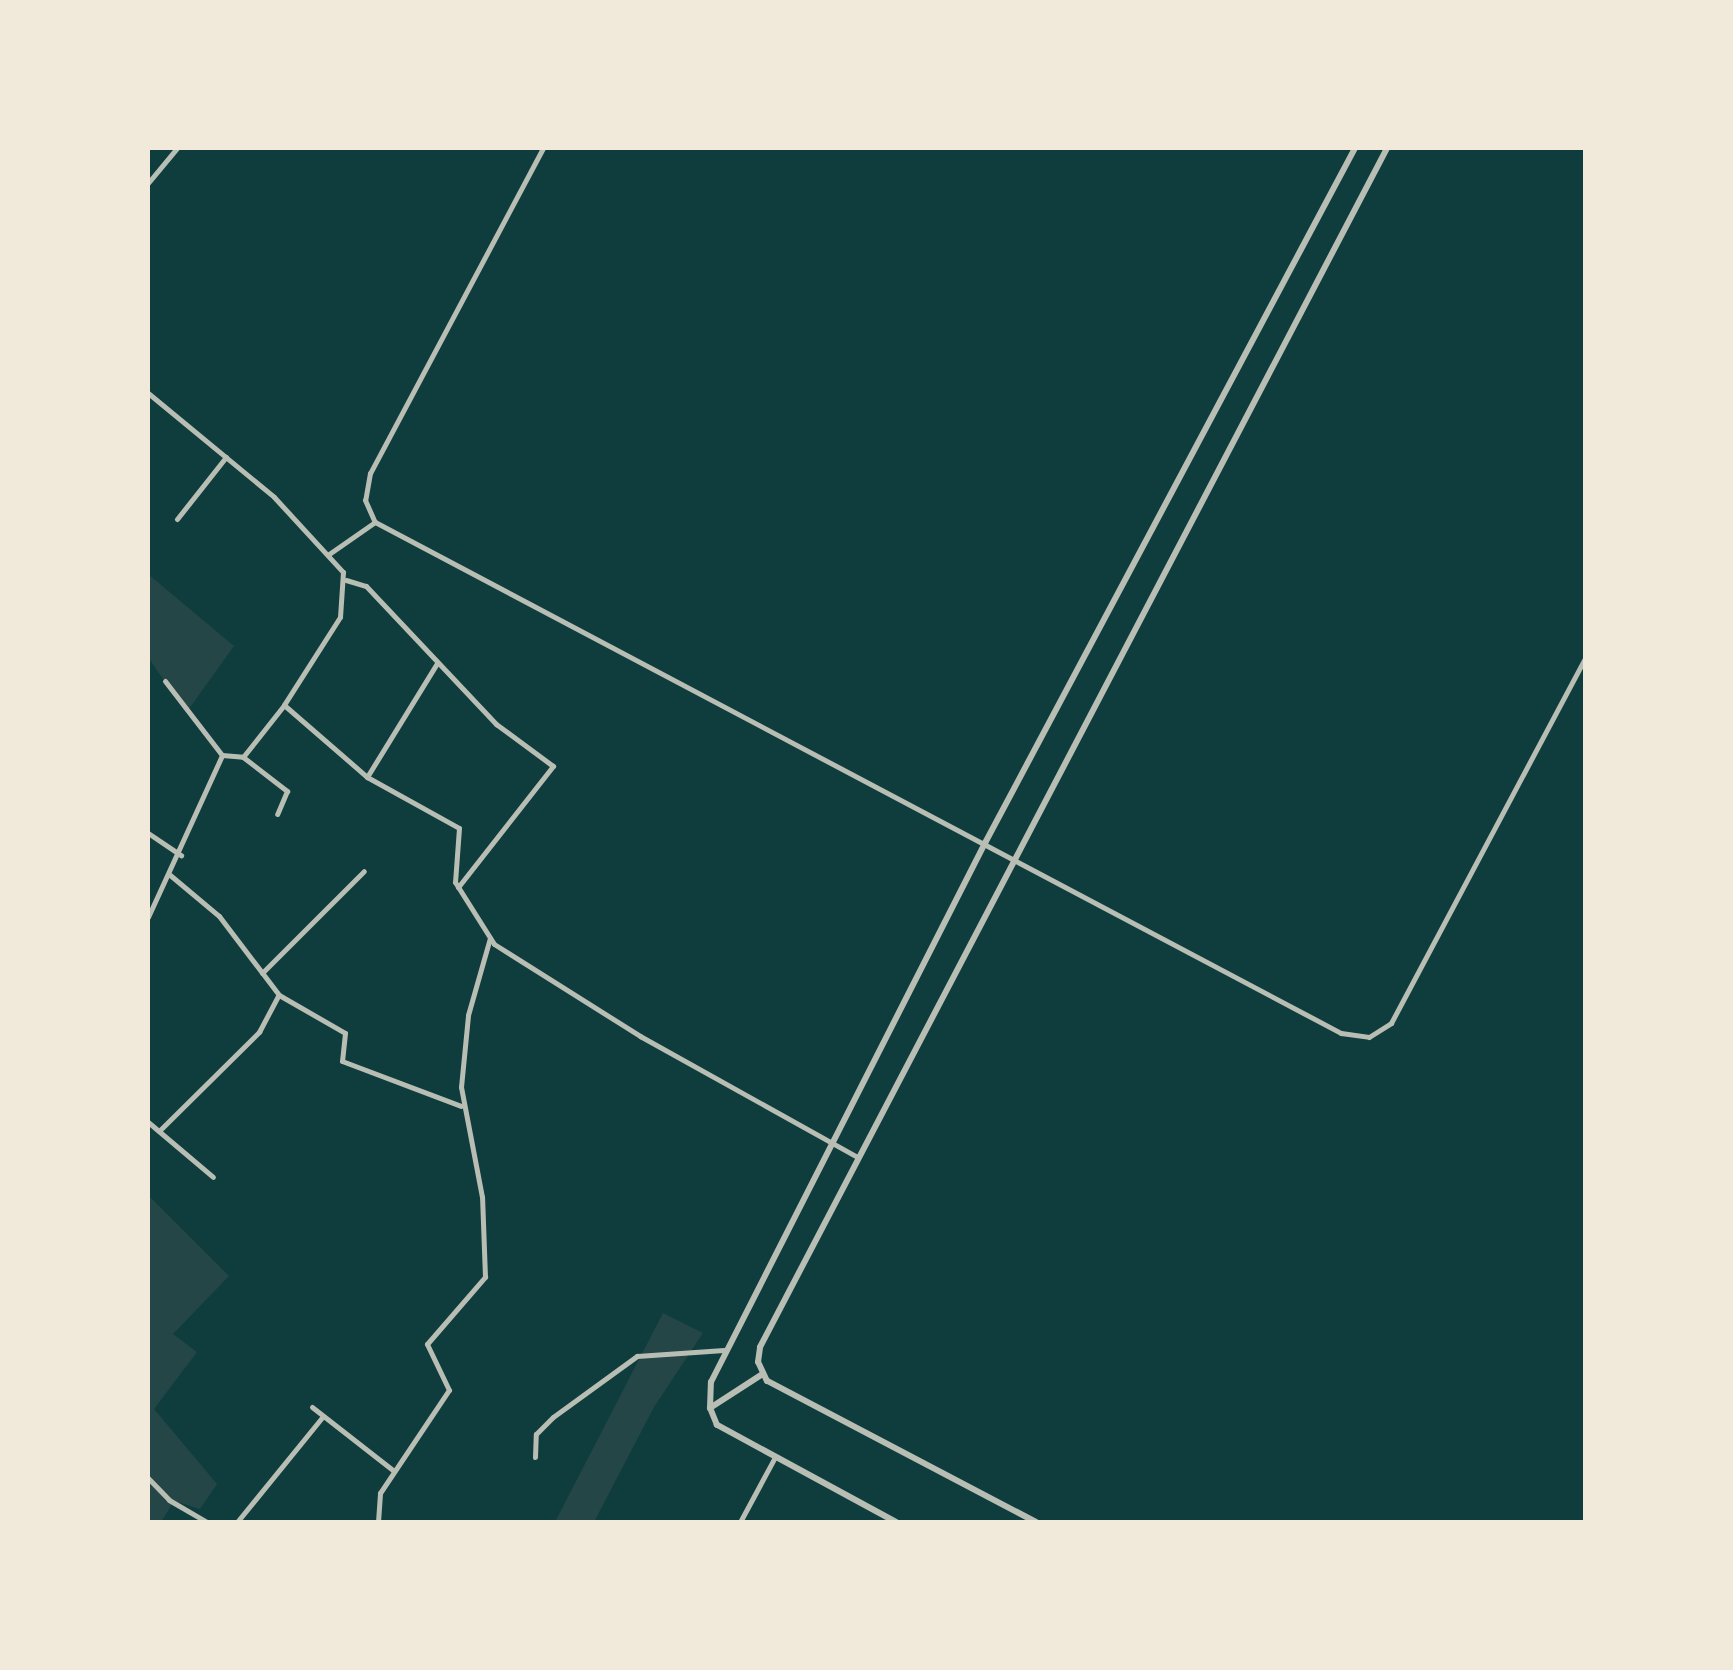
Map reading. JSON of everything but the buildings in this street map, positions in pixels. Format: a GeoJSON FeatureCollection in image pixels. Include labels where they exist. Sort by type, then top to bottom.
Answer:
{"type":"FeatureCollection","features":[{"type":"Feature","properties":{"kind":"street"},"geometry":{"type":"LineString","coordinates":[[148,183],[177,148]]}},
{"type":"Feature","properties":{"kind":"street"},"geometry":{"type":"LineString","coordinates":[[543,148],[370,474],[365,500],[376,522],[1341,1033],[1369,1037],[1391,1023],[1586,657]]}},
{"type":"Feature","properties":{"kind":"street"},"geometry":{"type":"LineString","coordinates":[[896,1522],[723,1429],[710,1408],[711,1382],[985,843],[1356,148]]}},
{"type":"Feature","properties":{"kind":"street"},"geometry":{"type":"LineString","coordinates":[[761,1375],[760,1347],[1387,148]]}},
{"type":"Feature","properties":{"kind":"street"},"geometry":{"type":"LineString","coordinates":[[148,394],[226,457],[329,554],[346,580],[366,586],[505,732],[553,766],[458,888]]}},
{"type":"Feature","properties":{"kind":"street"},"geometry":{"type":"LineString","coordinates":[[177,519],[226,457]]}},
{"type":"Feature","properties":{"kind":"street"},"geometry":{"type":"LineString","coordinates":[[329,554],[376,522]]}},
{"type":"Feature","properties":{"kind":"street"},"geometry":{"type":"LineString","coordinates":[[242,757],[284,705],[334,628],[346,580]]}},
{"type":"Feature","properties":{"kind":"street"},"geometry":{"type":"LineString","coordinates":[[367,777],[437,662]]}},
{"type":"Feature","properties":{"kind":"street"},"geometry":{"type":"LineString","coordinates":[[166,681],[222,755],[242,757],[287,791],[277,814]]}},
{"type":"Feature","properties":{"kind":"street"},"geometry":{"type":"LineString","coordinates":[[284,705],[367,777],[459,828],[458,888],[479,912],[490,937],[526,969],[857,1157]]}},
{"type":"Feature","properties":{"kind":"street"},"geometry":{"type":"LineString","coordinates":[[148,914],[181,855],[222,755]]}},
{"type":"Feature","properties":{"kind":"street"},"geometry":{"type":"LineString","coordinates":[[148,833],[181,855]]}},
{"type":"Feature","properties":{"kind":"street"},"geometry":{"type":"LineString","coordinates":[[262,973],[364,871]]}},
{"type":"Feature","properties":{"kind":"street"},"geometry":{"type":"LineString","coordinates":[[170,875],[218,916],[279,995],[340,1029],[342,1061],[462,1107]]}},
{"type":"Feature","properties":{"kind":"street"},"geometry":{"type":"LineString","coordinates":[[378,1522],[378,1499],[449,1390],[428,1350],[430,1338],[484,1277],[482,1197],[462,1107],[468,1015],[490,937]]}},
{"type":"Feature","properties":{"kind":"street"},"geometry":{"type":"LineString","coordinates":[[159,1131],[258,1032],[279,995]]}},
{"type":"Feature","properties":{"kind":"street"},"geometry":{"type":"LineString","coordinates":[[148,1122],[213,1177]]}},
{"type":"Feature","properties":{"kind":"street"},"geometry":{"type":"LineString","coordinates":[[535,1458],[536,1434],[636,1356],[724,1350]]}},
{"type":"Feature","properties":{"kind":"street"},"geometry":{"type":"LineString","coordinates":[[710,1408],[761,1375]]}},
{"type":"Feature","properties":{"kind":"street"},"geometry":{"type":"LineString","coordinates":[[761,1375],[1036,1522]]}},
{"type":"Feature","properties":{"kind":"street"},"geometry":{"type":"LineString","coordinates":[[312,1407],[394,1471]]}},
{"type":"Feature","properties":{"kind":"street"},"geometry":{"type":"LineString","coordinates":[[237,1522],[323,1416]]}},
{"type":"Feature","properties":{"kind":"street"},"geometry":{"type":"LineString","coordinates":[[740,1522],[775,1457]]}},
{"type":"Feature","properties":{"kind":"street"},"geometry":{"type":"LineString","coordinates":[[148,1478],[207,1522]]}},
{"type":"Feature","properties":{"kind":"shaded area"},"geometry":{"type":"Polygon","coordinates":[[[148,574],[234,646],[186,713],[148,657],[148,574]]]}},
{"type":"Feature","properties":{"kind":"shaded area"},"geometry":{"type":"Polygon","coordinates":[[[148,1195],[229,1276],[173,1334],[197,1352],[154,1409],[217,1484],[200,1509],[174,1501],[161,1522],[148,1522],[148,1195]]]}},
{"type":"Feature","properties":{"kind":"shaded area"},"geometry":{"type":"Polygon","coordinates":[[[663,1313],[703,1333],[654,1407],[594,1522],[555,1522],[663,1313]]]}}]}
